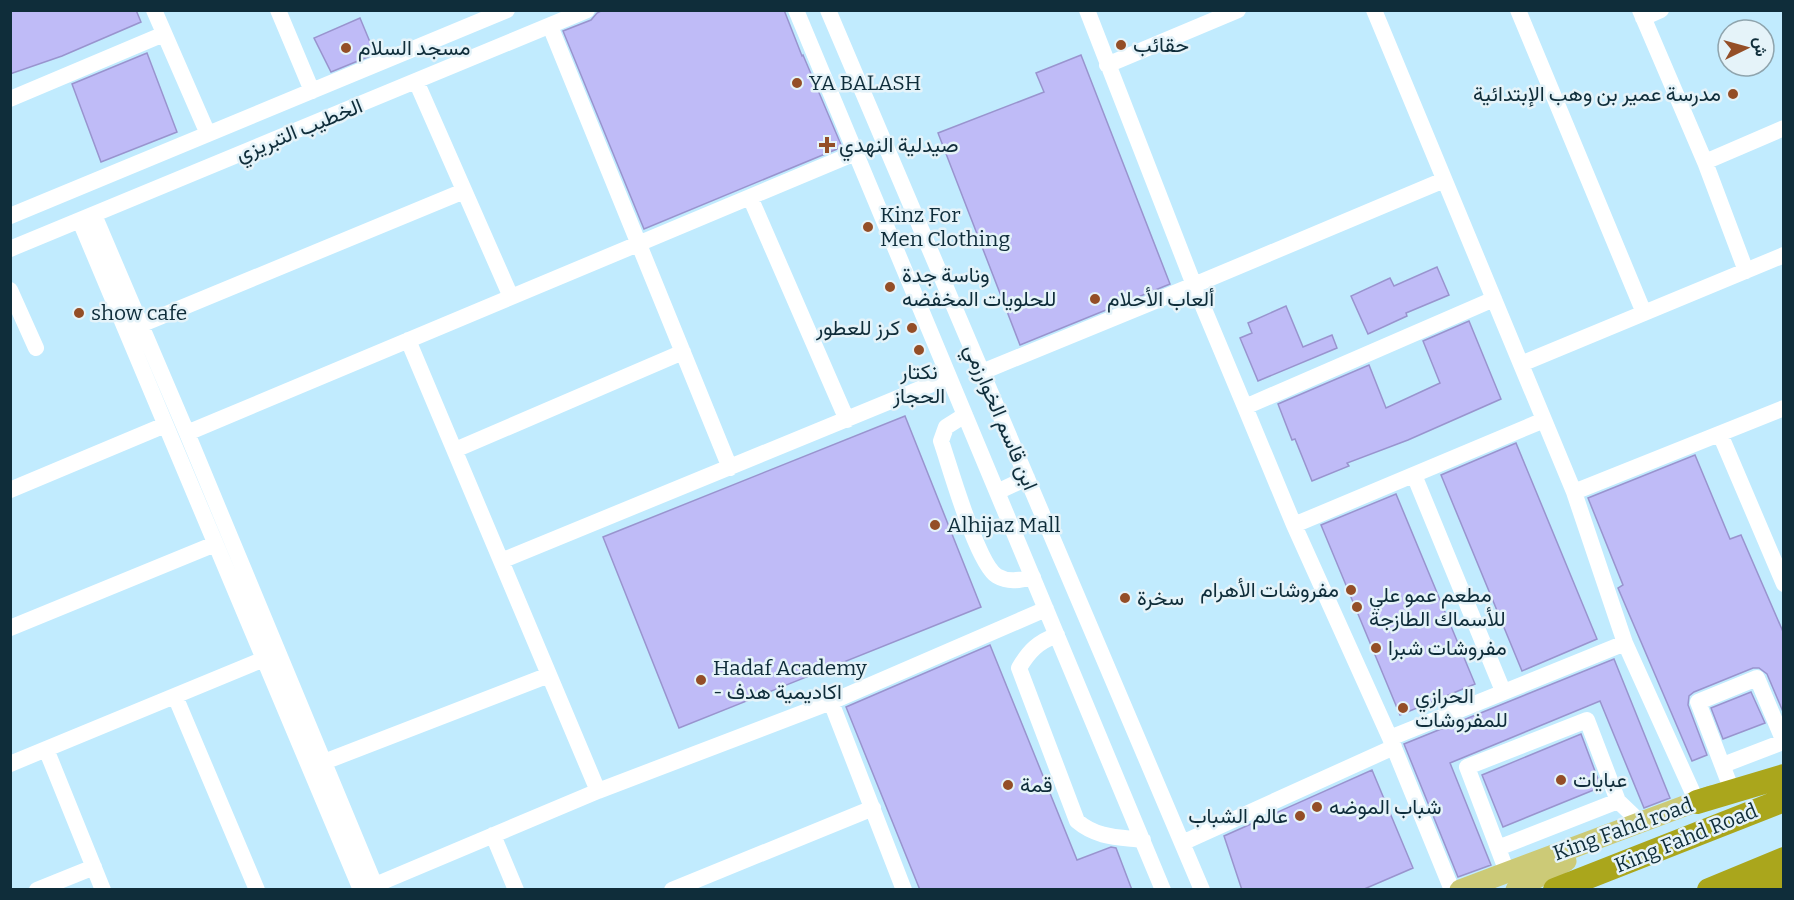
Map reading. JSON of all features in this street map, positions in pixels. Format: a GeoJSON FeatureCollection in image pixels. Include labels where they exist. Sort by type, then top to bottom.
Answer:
{"type":"FeatureCollection","features":[{"type":"Feature","properties":{"kind":"highway"},"geometry":{"type":"LineString","coordinates":[[1697,802],[1784,776]]}},
{"type":"Feature","properties":{"kind":"highway","name":"King Fahd Road"},"geometry":{"type":"LineString","coordinates":[[1555,890],[1784,800]]}},
{"type":"Feature","properties":{"kind":"highway"},"geometry":{"type":"LineString","coordinates":[[1709,890],[1784,859]]}},
{"type":"Feature","properties":{"kind":"highway"},"geometry":{"type":"LineString","coordinates":[[1757,890],[1784,883]]}},
{"type":"Feature","properties":{"kind":"main road","name":"King Fahd road"},"geometry":{"type":"LineString","coordinates":[[1460,890],[1512,881],[1631,826],[1697,802],[1784,765]]}},
{"type":"Feature","properties":{"kind":"street"},"geometry":{"type":"LineString","coordinates":[[154,10],[208,135]]}},
{"type":"Feature","properties":{"kind":"street"},"geometry":{"type":"LineString","coordinates":[[278,10],[312,91]]}},
{"type":"Feature","properties":{"kind":"street","name":"الخطيب التبريزي"},"geometry":{"type":"LineString","coordinates":[[10,216],[507,10]]}},
{"type":"Feature","properties":{"kind":"street","name":"الخطيب التبريزي"},"geometry":{"type":"LineString","coordinates":[[10,249],[587,10]]}},
{"type":"Feature","properties":{"kind":"street","name":"ابن قاسم الخوارزمي"},"geometry":{"type":"LineString","coordinates":[[796,10],[1163,890]]}},
{"type":"Feature","properties":{"kind":"street","name":"ابن قاسم الخوارزمي"},"geometry":{"type":"LineString","coordinates":[[828,10],[1202,890]]}},
{"type":"Feature","properties":{"kind":"street"},"geometry":{"type":"LineString","coordinates":[[1087,10],[1194,285],[1294,525],[1392,743],[1452,890]]}},
{"type":"Feature","properties":{"kind":"street"},"geometry":{"type":"LineString","coordinates":[[1107,64],[1238,10]]}},
{"type":"Feature","properties":{"kind":"street"},"geometry":{"type":"LineString","coordinates":[[1374,10],[1574,492],[1625,643],[1697,802]]}},
{"type":"Feature","properties":{"kind":"street"},"geometry":{"type":"LineString","coordinates":[[1518,10],[1644,313]]}},
{"type":"Feature","properties":{"kind":"street"},"geometry":{"type":"LineString","coordinates":[[1661,10],[1641,14],[1705,162],[1746,271]]}},
{"type":"Feature","properties":{"kind":"street"},"geometry":{"type":"LineString","coordinates":[[550,26],[730,468]]}},
{"type":"Feature","properties":{"kind":"street"},"geometry":{"type":"LineString","coordinates":[[10,99],[164,34]]}},
{"type":"Feature","properties":{"kind":"street"},"geometry":{"type":"LineString","coordinates":[[416,81],[511,297]]}},
{"type":"Feature","properties":{"kind":"street"},"geometry":{"type":"LineString","coordinates":[[1705,162],[1784,128]]}},
{"type":"Feature","properties":{"kind":"street"},"geometry":{"type":"LineString","coordinates":[[187,433],[855,153]]}},
{"type":"Feature","properties":{"kind":"street"},"geometry":{"type":"LineString","coordinates":[[982,372],[1444,180]]}},
{"type":"Feature","properties":{"kind":"street"},"geometry":{"type":"LineString","coordinates":[[140,325],[464,191]]}},
{"type":"Feature","properties":{"kind":"street"},"geometry":{"type":"LineString","coordinates":[[750,197],[846,420]]}},
{"type":"Feature","properties":{"kind":"street"},"geometry":{"type":"LineString","coordinates":[[87,218],[140,325],[187,433],[324,762],[366,888]]}},
{"type":"Feature","properties":{"kind":"street"},"geometry":{"type":"LineString","coordinates":[[87,218],[165,425],[264,659],[366,888]]}},
{"type":"Feature","properties":{"kind":"street"},"geometry":{"type":"LineString","coordinates":[[1521,364],[1784,255]]}},
{"type":"Feature","properties":{"kind":"street"},"geometry":{"type":"LineString","coordinates":[[10,290],[36,348]]}},
{"type":"Feature","properties":{"kind":"street"},"geometry":{"type":"LineString","coordinates":[[1245,407],[1494,299]]}},
{"type":"Feature","properties":{"kind":"street"},"geometry":{"type":"LineString","coordinates":[[408,340],[598,792]]}},
{"type":"Feature","properties":{"kind":"street"},"geometry":{"type":"LineString","coordinates":[[455,450],[683,352]]}},
{"type":"Feature","properties":{"kind":"street"},"geometry":{"type":"LineString","coordinates":[[501,561],[949,377]]}},
{"type":"Feature","properties":{"kind":"street"},"geometry":{"type":"LineString","coordinates":[[1574,492],[1784,408]]}},
{"type":"Feature","properties":{"kind":"street"},"geometry":{"type":"LineString","coordinates":[[965,415],[946,427],[942,441],[981,555],[995,575],[1006,580],[1033,577]]}},
{"type":"Feature","properties":{"kind":"street"},"geometry":{"type":"LineString","coordinates":[[1294,525],[1544,420]]}},
{"type":"Feature","properties":{"kind":"street"},"geometry":{"type":"LineString","coordinates":[[10,490],[165,425]]}},
{"type":"Feature","properties":{"kind":"street"},"geometry":{"type":"LineString","coordinates":[[1720,434],[1784,584]]}},
{"type":"Feature","properties":{"kind":"street"},"geometry":{"type":"LineString","coordinates":[[1414,475],[1503,692]]}},
{"type":"Feature","properties":{"kind":"street"},"geometry":{"type":"LineString","coordinates":[[997,492],[1027,478]]}},
{"type":"Feature","properties":{"kind":"street"},"geometry":{"type":"LineString","coordinates":[[10,628],[215,544]]}},
{"type":"Feature","properties":{"kind":"street"},"geometry":{"type":"LineString","coordinates":[[366,888],[598,792],[831,702],[1046,609]]}},
{"type":"Feature","properties":{"kind":"street"},"geometry":{"type":"LineString","coordinates":[[1057,635],[1043,640],[1030,650],[1018,668],[1077,821],[1088,830],[1107,836],[1143,840]]}},
{"type":"Feature","properties":{"kind":"street"},"geometry":{"type":"LineString","coordinates":[[1182,843],[1503,692],[1625,643]]}},
{"type":"Feature","properties":{"kind":"street"},"geometry":{"type":"LineString","coordinates":[[10,764],[264,659]]}},
{"type":"Feature","properties":{"kind":"street"},"geometry":{"type":"LineString","coordinates":[[324,762],[549,675]]}},
{"type":"Feature","properties":{"kind":"street"},"geometry":{"type":"LineString","coordinates":[[1723,765],[1783,742],[1757,678],[1698,702],[1731,788]]}},
{"type":"Feature","properties":{"kind":"street"},"geometry":{"type":"LineString","coordinates":[[175,696],[257,890]]}},
{"type":"Feature","properties":{"kind":"street"},"geometry":{"type":"LineString","coordinates":[[831,702],[904,890]]}},
{"type":"Feature","properties":{"kind":"street"},"geometry":{"type":"LineString","coordinates":[[1512,881],[1467,767],[1587,720],[1618,801],[1631,826]]}},
{"type":"Feature","properties":{"kind":"street"},"geometry":{"type":"LineString","coordinates":[[46,749],[103,890]]}},
{"type":"Feature","properties":{"kind":"street"},"geometry":{"type":"LineString","coordinates":[[1498,848],[1618,801]]}},
{"type":"Feature","properties":{"kind":"street"},"geometry":{"type":"LineString","coordinates":[[672,890],[873,808]]}},
{"type":"Feature","properties":{"kind":"street"},"geometry":{"type":"LineString","coordinates":[[494,835],[516,890]]}},
{"type":"Feature","properties":{"kind":"street"},"geometry":{"type":"LineString","coordinates":[[37,890],[94,867]]}},
{"type":"Feature","properties":{"kind":"building"},"geometry":{"type":"Polygon","coordinates":[[[10,10],[136,10],[141,22],[62,56],[10,74],[10,10]]]}},
{"type":"Feature","properties":{"kind":"building"},"geometry":{"type":"Polygon","coordinates":[[[603,10],[784,10],[842,147],[644,229],[563,31],[591,20],[603,10]]]}},
{"type":"Feature","properties":{"kind":"building","name":"مسجد السلام"},"geometry":{"type":"Polygon","coordinates":[[[360,18],[375,54],[331,72],[314,38],[360,18]]]}},
{"type":"Feature","properties":{"kind":"building"},"geometry":{"type":"Polygon","coordinates":[[[147,53],[177,132],[101,162],[72,84],[147,53]]]}},
{"type":"Feature","properties":{"kind":"building"},"geometry":{"type":"Polygon","coordinates":[[[1081,55],[1170,284],[1020,345],[938,133],[1044,92],[1036,73],[1081,55]]]}},
{"type":"Feature","properties":{"kind":"building"},"geometry":{"type":"Polygon","coordinates":[[[1437,267],[1449,295],[1406,313],[1407,316],[1368,334],[1351,296],[1390,278],[1394,286],[1437,267]]]}},
{"type":"Feature","properties":{"kind":"building"},"geometry":{"type":"Polygon","coordinates":[[[1286,306],[1303,347],[1332,335],[1337,348],[1258,381],[1240,338],[1252,333],[1248,323],[1286,306]]]}},
{"type":"Feature","properties":{"kind":"building"},"geometry":{"type":"Polygon","coordinates":[[[1469,321],[1501,399],[1408,440],[1347,463],[1349,466],[1312,481],[1278,404],[1369,365],[1386,408],[1440,383],[1423,341],[1469,321]]]}},
{"type":"Feature","properties":{"kind":"building"},"geometry":{"type":"Polygon","coordinates":[[[905,416],[981,607],[679,728],[603,537],[905,416]]]}},
{"type":"Feature","properties":{"kind":"building"},"geometry":{"type":"Polygon","coordinates":[[[1516,443],[1597,639],[1522,671],[1441,475],[1516,443]]]}},
{"type":"Feature","properties":{"kind":"building"},"geometry":{"type":"Polygon","coordinates":[[[1695,455],[1730,539],[1741,535],[1784,634],[1784,714],[1767,674],[1759,668],[1753,668],[1694,692],[1689,696],[1688,705],[1707,755],[1692,761],[1618,588],[1623,585],[1588,498],[1695,455]]]}},
{"type":"Feature","properties":{"kind":"building"},"geometry":{"type":"Polygon","coordinates":[[[1396,494],[1475,684],[1400,715],[1321,525],[1396,494]]]}},
{"type":"Feature","properties":{"kind":"building"},"geometry":{"type":"Polygon","coordinates":[[[990,645],[1077,860],[1111,847],[1116,848],[1132,890],[920,890],[846,707],[990,645]]]}},
{"type":"Feature","properties":{"kind":"building"},"geometry":{"type":"Polygon","coordinates":[[[1614,659],[1670,798],[1644,808],[1600,701],[1450,763],[1491,865],[1458,877],[1404,744],[1614,659]]]}},
{"type":"Feature","properties":{"kind":"building"},"geometry":{"type":"Polygon","coordinates":[[[1751,692],[1765,723],[1723,739],[1711,708],[1751,692]]]}},
{"type":"Feature","properties":{"kind":"building"},"geometry":{"type":"Polygon","coordinates":[[[1581,734],[1601,787],[1503,827],[1482,775],[1581,734]]]}},
{"type":"Feature","properties":{"kind":"building"},"geometry":{"type":"Polygon","coordinates":[[[1372,770],[1413,868],[1362,890],[1242,890],[1224,836],[1372,770]]]}},
{"type":"Feature","properties":{"kind":"place","name":"حقائب"},"geometry":{"type":"Point","coordinates":[1121,45]}},
{"type":"Feature","properties":{"kind":"place","name":"مسجد السلام"},"geometry":{"type":"Point","coordinates":[346,48]}},
{"type":"Feature","properties":{"kind":"place","name":"YA BALASH"},"geometry":{"type":"Point","coordinates":[797,83]}},
{"type":"Feature","properties":{"kind":"place","name":"مدرسة عمير بن وهب الإبتدائية"},"geometry":{"type":"Point","coordinates":[1733,94]}},
{"type":"Feature","properties":{"kind":"place","name":"صيدلية النهدي"},"geometry":{"type":"Point","coordinates":[827,145]}},
{"type":"Feature","properties":{"kind":"place","name":"Kinz For Men Clothing"},"geometry":{"type":"Point","coordinates":[868,227]}},
{"type":"Feature","properties":{"kind":"place","name":"وناسة جدة للحلويات المخفضه"},"geometry":{"type":"Point","coordinates":[890,287]}},
{"type":"Feature","properties":{"kind":"place","name":"ألعاب الأحلام"},"geometry":{"type":"Point","coordinates":[1095,299]}},
{"type":"Feature","properties":{"kind":"place","name":"show cafe"},"geometry":{"type":"Point","coordinates":[79,313]}},
{"type":"Feature","properties":{"kind":"place","name":"كرز للعطور"},"geometry":{"type":"Point","coordinates":[912,328]}},
{"type":"Feature","properties":{"kind":"place","name":"نكتار الحجاز"},"geometry":{"type":"Point","coordinates":[919,350]}},
{"type":"Feature","properties":{"kind":"place","name":"Alhijaz Mall"},"geometry":{"type":"Point","coordinates":[935,525]}},
{"type":"Feature","properties":{"kind":"place","name":"مفروشات الأهرام"},"geometry":{"type":"Point","coordinates":[1351,590]}},
{"type":"Feature","properties":{"kind":"place","name":"سخرة"},"geometry":{"type":"Point","coordinates":[1125,598]}},
{"type":"Feature","properties":{"kind":"place","name":"مطعم عمو علي للأسماك الطازجة"},"geometry":{"type":"Point","coordinates":[1357,607]}},
{"type":"Feature","properties":{"kind":"place","name":"مفروشات شبرا"},"geometry":{"type":"Point","coordinates":[1376,648]}},
{"type":"Feature","properties":{"kind":"place","name":"Hadaf Academy - اكاديمية هدف"},"geometry":{"type":"Point","coordinates":[701,680]}},
{"type":"Feature","properties":{"kind":"place","name":"الحرازي للمفروشات"},"geometry":{"type":"Point","coordinates":[1403,708]}},
{"type":"Feature","properties":{"kind":"place","name":"عبايات"},"geometry":{"type":"Point","coordinates":[1561,780]}},
{"type":"Feature","properties":{"kind":"place","name":"قمة"},"geometry":{"type":"Point","coordinates":[1008,785]}},
{"type":"Feature","properties":{"kind":"place","name":"شباب الموضه"},"geometry":{"type":"Point","coordinates":[1317,807]}},
{"type":"Feature","properties":{"kind":"place","name":"عالم الشباب"},"geometry":{"type":"Point","coordinates":[1300,816]}}]}
